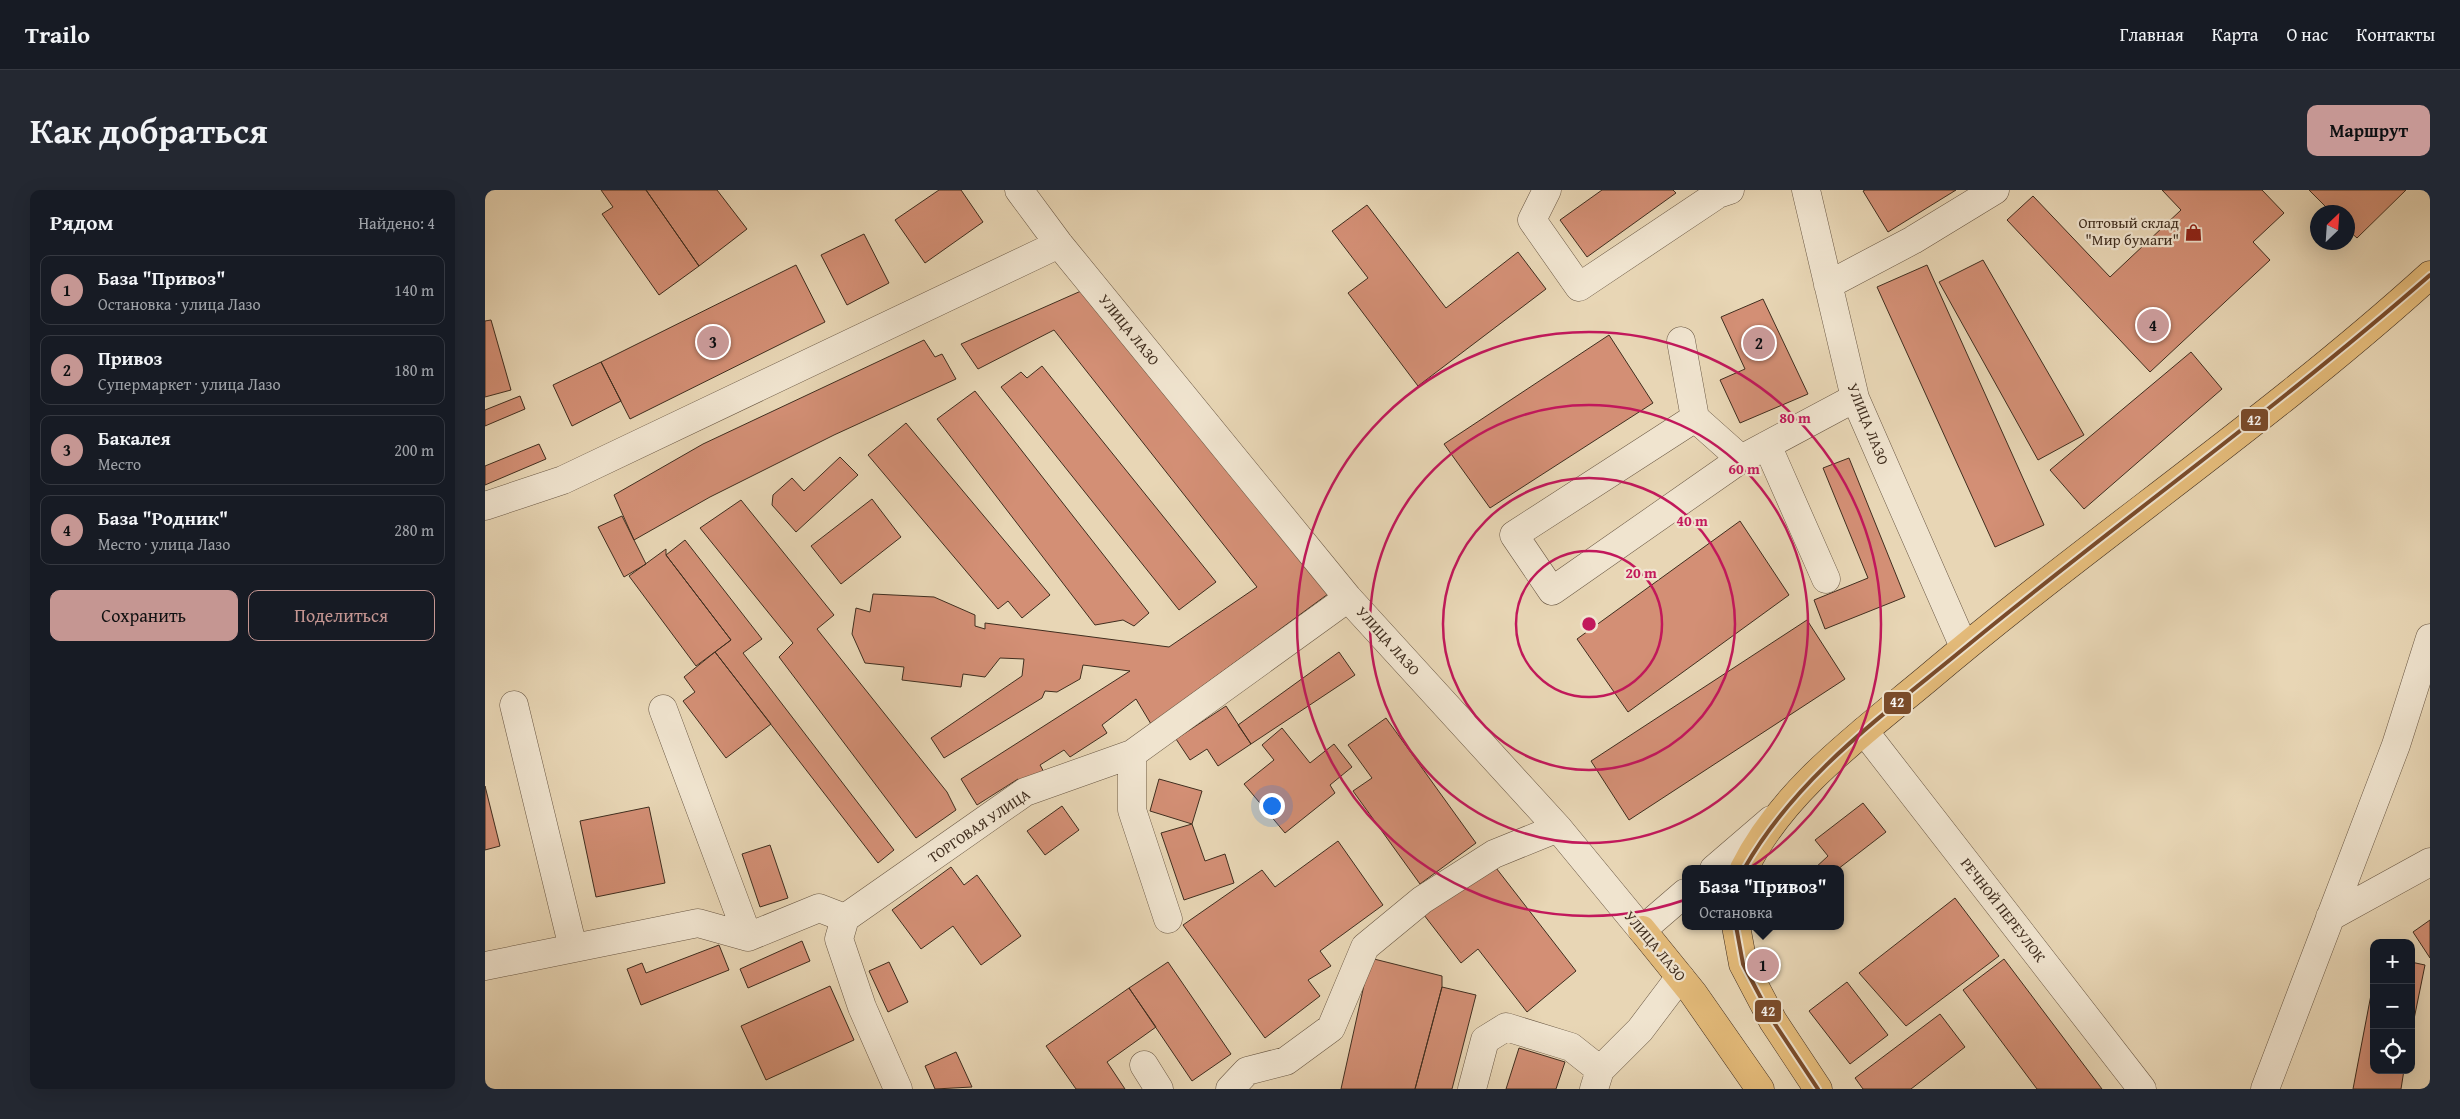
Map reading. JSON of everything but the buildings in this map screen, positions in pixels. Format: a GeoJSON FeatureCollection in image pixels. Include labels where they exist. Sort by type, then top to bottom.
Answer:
{"type":"FeatureCollection","features":[{"type":"Feature","properties":{"kind":"main road"},"geometry":{"type":"LineString","coordinates":[[1746,865],[1755,846],[1776,816],[1864,732],[1965,647],[2365,334],[2430,275]]}},
{"type":"Feature","properties":{"kind":"main road","name":"УЛИЦА ЛАЗО"},"geometry":{"type":"LineString","coordinates":[[1641,930],[1681,977],[1760,1089]]}},
{"type":"Feature","properties":{"kind":"main road"},"geometry":{"type":"LineString","coordinates":[[1737,930],[1743,964],[1773,1021],[1818,1089]]}},
{"type":"Feature","properties":{"kind":"street","name":"УЛИЦА ЛАЗО"},"geometry":{"type":"LineString","coordinates":[[1019,190],[1059,244],[1348,598],[1558,828],[1641,930]]}},
{"type":"Feature","properties":{"kind":"street"},"geometry":{"type":"LineString","coordinates":[[1547,190],[1532,220],[1579,287],[1718,194],[1730,190]]}},
{"type":"Feature","properties":{"kind":"street","name":"УЛИЦА ЛАЗО"},"geometry":{"type":"LineString","coordinates":[[1806,190],[1855,398],[1965,647]]}},
{"type":"Feature","properties":{"kind":"street"},"geometry":{"type":"LineString","coordinates":[[1828,285],[1913,240],[1995,190]]}},
{"type":"Feature","properties":{"kind":"street"},"geometry":{"type":"LineString","coordinates":[[485,506],[563,480],[1059,244]]}},
{"type":"Feature","properties":{"kind":"street"},"geometry":{"type":"LineString","coordinates":[[1681,341],[1695,418],[1741,459]]}},
{"type":"Feature","properties":{"kind":"street"},"geometry":{"type":"LineString","coordinates":[[1695,418],[1514,535],[1551,591],[1741,459],[1855,398]]}},
{"type":"Feature","properties":{"kind":"street"},"geometry":{"type":"LineString","coordinates":[[1767,445],[1825,579]]}},
{"type":"Feature","properties":{"kind":"street","name":"ТОРГОВАЯ УЛИЦА"},"geometry":{"type":"LineString","coordinates":[[845,918],[1025,792],[1132,754],[1348,598]]}},
{"type":"Feature","properties":{"kind":"street"},"geometry":{"type":"LineString","coordinates":[[2265,1089],[2395,745],[2430,638]]}},
{"type":"Feature","properties":{"kind":"street"},"geometry":{"type":"LineString","coordinates":[[514,705],[573,948]]}},
{"type":"Feature","properties":{"kind":"street"},"geometry":{"type":"LineString","coordinates":[[663,709],[748,937]]}},
{"type":"Feature","properties":{"kind":"street","name":"РЕЧНОЙ ПЕРЕУЛОК"},"geometry":{"type":"LineString","coordinates":[[1864,732],[2142,1089]]}},
{"type":"Feature","properties":{"kind":"street"},"geometry":{"type":"LineString","coordinates":[[1132,754],[1131,810],[1169,919]]}},
{"type":"Feature","properties":{"kind":"street"},"geometry":{"type":"LineString","coordinates":[[1718,865],[1776,816]]}},
{"type":"Feature","properties":{"kind":"street"},"geometry":{"type":"LineString","coordinates":[[1230,1089],[1247,1071],[1287,1061],[1331,1028],[1365,947],[1422,900],[1494,854],[1558,828]]}},
{"type":"Feature","properties":{"kind":"street"},"geometry":{"type":"LineString","coordinates":[[2330,917],[2430,862]]}},
{"type":"Feature","properties":{"kind":"street"},"geometry":{"type":"LineString","coordinates":[[1641,930],[1682,896]]}},
{"type":"Feature","properties":{"kind":"street"},"geometry":{"type":"LineString","coordinates":[[485,966],[698,923],[748,937],[819,908],[845,918],[839,940],[862,1007],[898,1089]]}},
{"type":"Feature","properties":{"kind":"street"},"geometry":{"type":"LineString","coordinates":[[1472,1089],[1485,1040],[1507,1027],[1571,1047],[1597,1080],[1640,1030],[1681,977]]}},
{"type":"Feature","properties":{"kind":"street"},"geometry":{"type":"LineString","coordinates":[[1144,1065],[1159,1089]]}},
{"type":"Feature","properties":{"kind":"transit line","name":"42"},"geometry":{"type":"LineString","coordinates":[[1747,865],[1765,836],[1789,805],[1815,777],[1872,724],[2020,603],[2315,371],[2430,275]]}},
{"type":"Feature","properties":{"kind":"transit line","name":"42"},"geometry":{"type":"LineString","coordinates":[[1737,930],[1743,964],[1773,1021],[1818,1089]]}},
{"type":"Feature","properties":{"kind":"place","name":"Оптовый склад \"Мир бумаги\""},"geometry":{"type":"Point","coordinates":[2193,232]}},
{"type":"Feature","properties":{"kind":"place","name":"База \"Родник\""},"geometry":{"type":"Point","coordinates":[2153,325]}},
{"type":"Feature","properties":{"kind":"place","name":"Бакалея"},"geometry":{"type":"Point","coordinates":[713,342]}},
{"type":"Feature","properties":{"kind":"place","name":"Привоз"},"geometry":{"type":"Point","coordinates":[1759,343]}},
{"type":"Feature","properties":{"kind":"place","name":"База \"Привоз\""},"geometry":{"type":"Point","coordinates":[1763,965]}}]}
